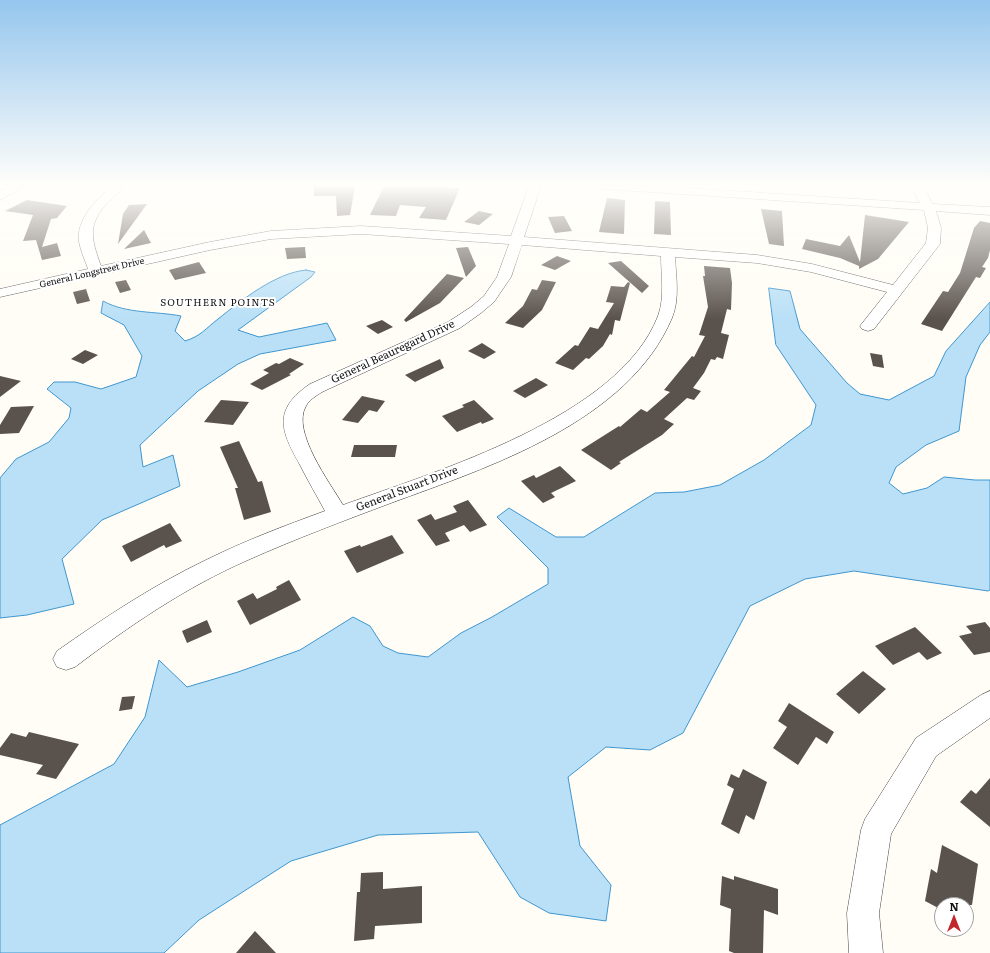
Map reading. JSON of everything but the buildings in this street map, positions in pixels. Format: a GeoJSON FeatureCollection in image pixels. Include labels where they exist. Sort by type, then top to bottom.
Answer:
{"type":"FeatureCollection","features":[{"type":"Feature","properties":{"kind":"street"},"geometry":{"type":"LineString","coordinates":[[86,230],[86,242],[96,272]]}},
{"type":"Feature","properties":{"kind":"street","name":"General Longstreet Drive"},"geometry":{"type":"LineString","coordinates":[[0,293],[216,245],[292,233],[357,230]]}},
{"type":"Feature","properties":{"kind":"street","name":"General Longstreet Drive"},"geometry":{"type":"LineString","coordinates":[[375,230],[668,252],[785,263],[832,272],[897,290]]}},
{"type":"Feature","properties":{"kind":"street","name":"General Beauregard Drive"},"geometry":{"type":"LineString","coordinates":[[338,515],[297,443],[293,431],[292,419],[294,408],[300,400],[316,388],[454,325],[476,310],[498,288],[504,277],[520,230]]}},
{"type":"Feature","properties":{"kind":"street"},"geometry":{"type":"LineString","coordinates":[[868,326],[933,244],[936,230]]}},
{"type":"Feature","properties":{"kind":"street","name":"General Stuart Drive"},"geometry":{"type":"LineString","coordinates":[[66,659],[107,629],[178,585],[264,543],[461,469],[510,448],[571,416],[605,391],[631,368],[649,346],[666,315],[668,304],[668,252]]}},
{"type":"Feature","properties":{"kind":"street"},"geometry":{"type":"LineString","coordinates":[[866,953],[863,913],[876,830],[926,747],[990,703]]}},
{"type":"Feature","properties":{"kind":"water"},"geometry":{"type":"Polygon","coordinates":[[[306,270],[315,272],[311,277],[238,330],[259,337],[327,323],[336,340],[260,354],[238,364],[198,391],[140,445],[143,467],[173,455],[180,486],[102,520],[62,559],[74,604],[27,615],[0,618],[0,478],[16,459],[49,442],[69,418],[71,408],[47,389],[54,382],[75,382],[101,389],[136,377],[142,356],[124,325],[101,313],[103,301],[131,310],[181,316],[175,331],[185,341],[199,334],[259,288],[283,276],[306,270]]]}},
{"type":"Feature","properties":{"kind":"water"},"geometry":{"type":"Polygon","coordinates":[[[769,288],[790,291],[800,329],[847,383],[860,394],[889,400],[934,376],[946,351],[990,302],[990,332],[980,345],[966,377],[959,431],[926,445],[896,467],[889,483],[903,494],[927,488],[944,477],[990,480],[990,590],[988,591],[854,571],[805,579],[750,606],[683,733],[650,750],[606,747],[568,777],[580,846],[611,885],[606,921],[549,913],[520,897],[478,832],[378,835],[291,861],[199,920],[164,953],[0,953],[0,825],[114,764],[145,717],[159,660],[187,687],[238,672],[300,650],[353,617],[370,626],[383,646],[398,653],[428,657],[461,633],[492,617],[548,584],[548,568],[497,517],[509,508],[556,537],[584,537],[655,493],[684,492],[720,485],[764,460],[811,425],[816,405],[776,345],[769,288]]]}},
{"type":"Feature","properties":{"kind":"district","name":"SOUTHERN POINTS"},"geometry":{"type":"Point","coordinates":[218,303]}}]}
